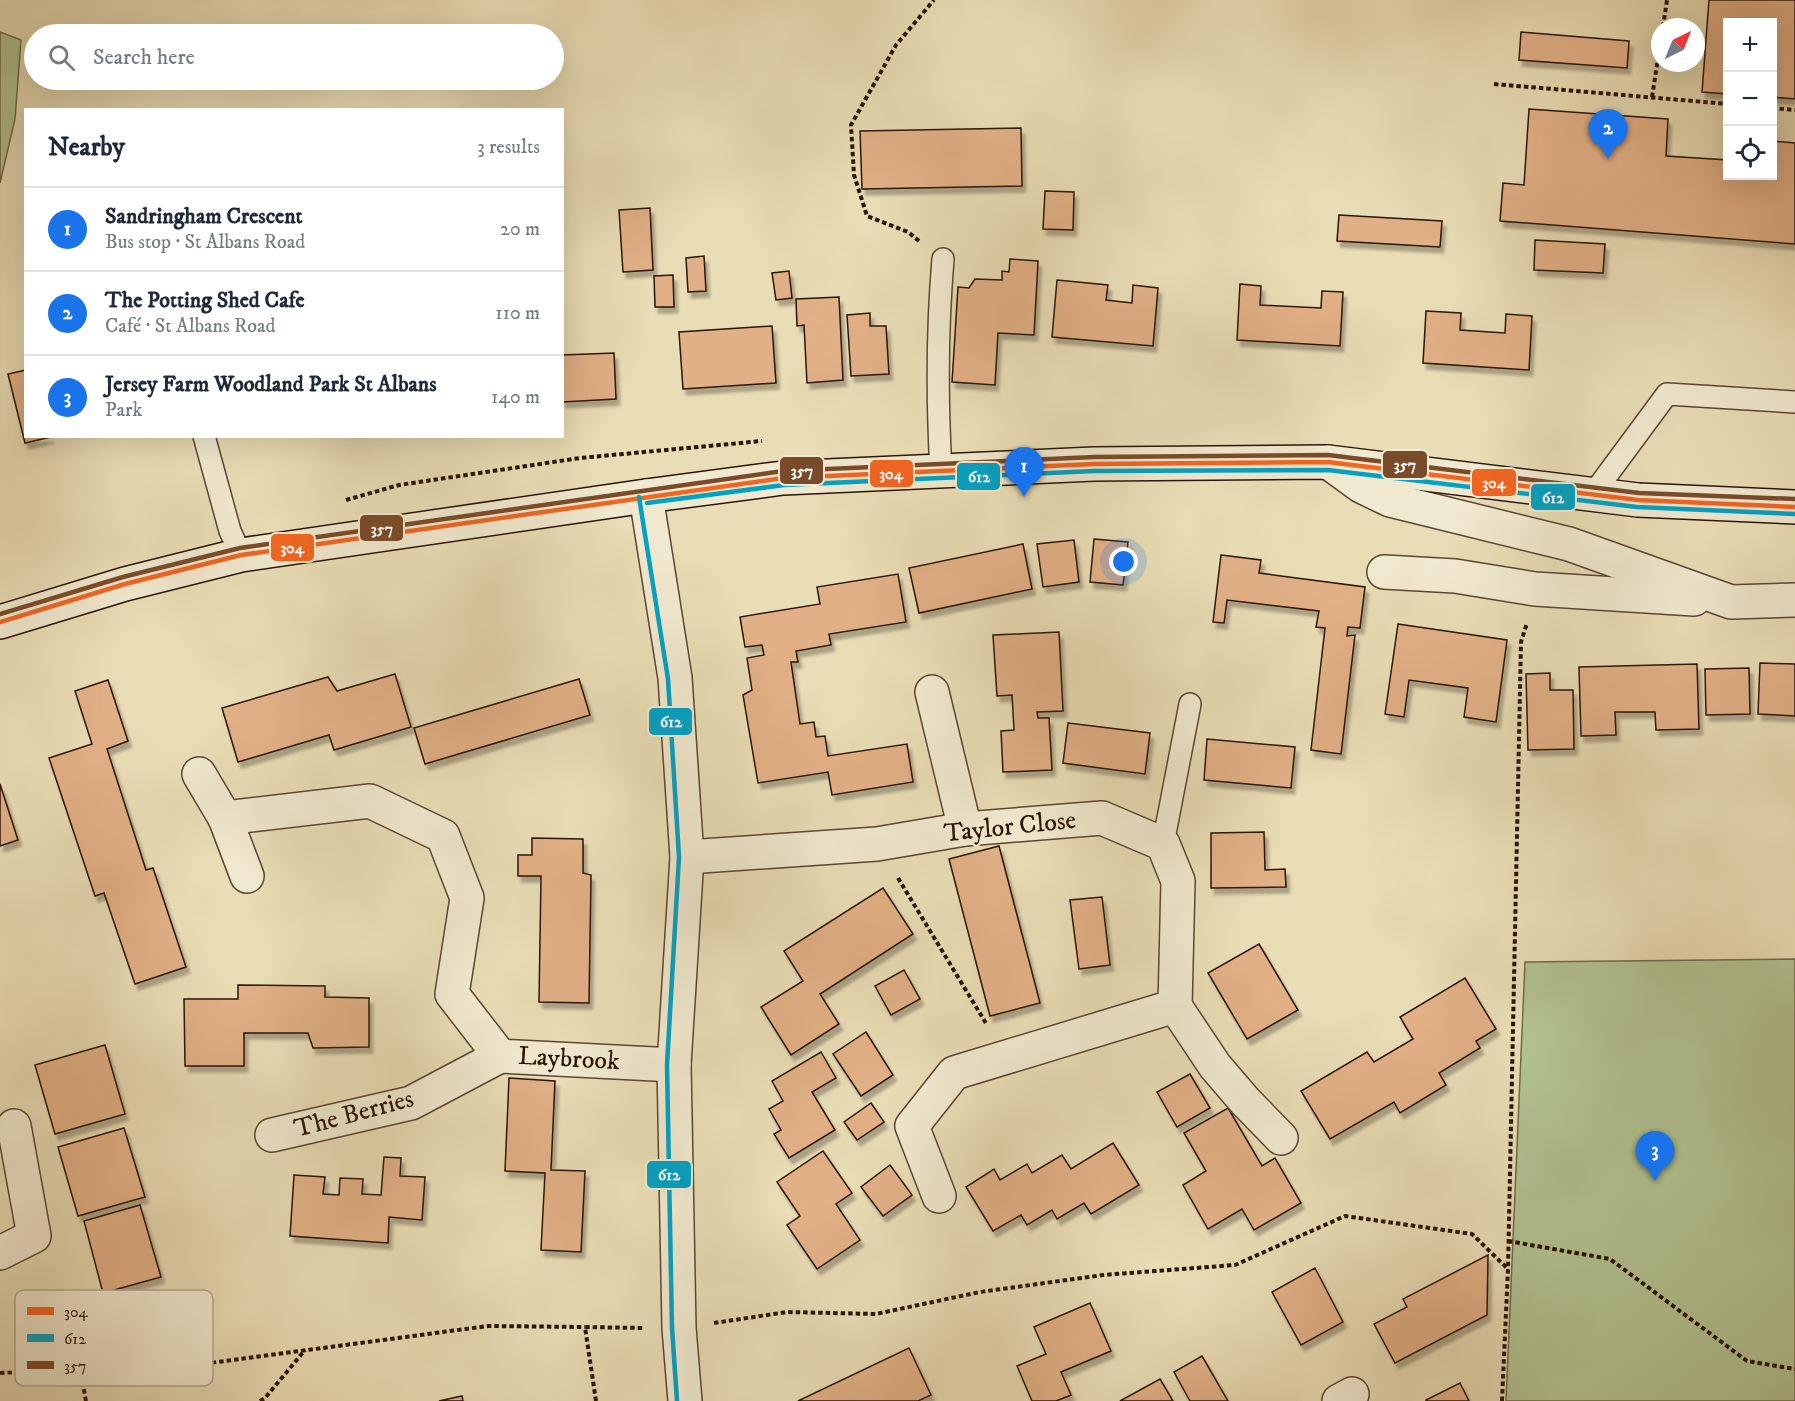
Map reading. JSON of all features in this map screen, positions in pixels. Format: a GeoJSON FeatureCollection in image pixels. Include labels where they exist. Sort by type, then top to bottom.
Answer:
{"type":"FeatureCollection","features":[{"type":"Feature","properties":{"kind":"street"},"geometry":{"type":"LineString","coordinates":[[1328,462],[1361,486],[1390,500],[1569,544],[1731,602]]}},
{"type":"Feature","properties":{"kind":"street"},"geometry":{"type":"LineString","coordinates":[[0,622],[125,584],[241,555],[783,478],[1094,464],[1328,462],[1638,500],[1795,507]]}},
{"type":"Feature","properties":{"kind":"street"},"geometry":{"type":"LineString","coordinates":[[646,496],[675,678],[687,857],[674,1065],[679,1328],[685,1401]]}},
{"type":"Feature","properties":{"kind":"street"},"geometry":{"type":"LineString","coordinates":[[1384,572],[1455,576],[1534,588],[1731,602],[1795,600]]}},
{"type":"Feature","properties":{"kind":"street"},"geometry":{"type":"LineString","coordinates":[[932,692],[964,829]]}},
{"type":"Feature","properties":{"kind":"street"},"geometry":{"type":"LineString","coordinates":[[199,774],[225,818],[247,876]]}},
{"type":"Feature","properties":{"kind":"street","name":"Laybrook"},"geometry":{"type":"LineString","coordinates":[[225,818],[370,801],[443,836],[467,898],[452,994],[500,1056],[674,1065]]}},
{"type":"Feature","properties":{"kind":"street","name":"Taylor Close"},"geometry":{"type":"LineString","coordinates":[[687,857],[877,844],[964,829],[1102,818],[1163,844]]}},
{"type":"Feature","properties":{"kind":"street"},"geometry":{"type":"LineString","coordinates":[[1163,844],[1178,880],[1174,1006],[1215,1066],[1281,1138]]}},
{"type":"Feature","properties":{"kind":"street"},"geometry":{"type":"LineString","coordinates":[[939,1196],[912,1126],[954,1073],[1174,1006]]}},
{"type":"Feature","properties":{"kind":"street","name":"The Berries"},"geometry":{"type":"LineString","coordinates":[[272,1135],[411,1103],[500,1056]]}},
{"type":"Feature","properties":{"kind":"street"},"geometry":{"type":"LineString","coordinates":[[0,1253],[34,1236],[14,1126]]}},
{"type":"Feature","properties":{"kind":"lane"},"geometry":{"type":"LineString","coordinates":[[940,471],[938,312],[943,259]]}},
{"type":"Feature","properties":{"kind":"lane"},"geometry":{"type":"LineString","coordinates":[[1593,494],[1667,394],[1795,402]]}},
{"type":"Feature","properties":{"kind":"lane"},"geometry":{"type":"LineString","coordinates":[[205,438],[231,531],[241,555]]}},
{"type":"Feature","properties":{"kind":"lane"},"geometry":{"type":"LineString","coordinates":[[1163,844],[1190,704]]}},
{"type":"Feature","properties":{"kind":"path"},"geometry":{"type":"LineString","coordinates":[[934,0],[896,45],[851,125],[854,175],[867,216],[908,232],[943,259]]}},
{"type":"Feature","properties":{"kind":"path"},"geometry":{"type":"LineString","coordinates":[[1664,18],[1667,0]]}},
{"type":"Feature","properties":{"kind":"path"},"geometry":{"type":"LineString","coordinates":[[1652,97],[1656,72]]}},
{"type":"Feature","properties":{"kind":"path"},"geometry":{"type":"LineString","coordinates":[[1494,84],[1723,104]]}},
{"type":"Feature","properties":{"kind":"path"},"geometry":{"type":"LineString","coordinates":[[1777,108],[1795,110]]}},
{"type":"Feature","properties":{"kind":"path"},"geometry":{"type":"LineString","coordinates":[[1502,1401],[1508,1269],[1521,642],[1534,588]]}},
{"type":"Feature","properties":{"kind":"path"},"geometry":{"type":"LineString","coordinates":[[877,844],[1006,1057]]}},
{"type":"Feature","properties":{"kind":"path"},"geometry":{"type":"LineString","coordinates":[[213,1362],[488,1326],[679,1328],[787,1312],[876,1314],[980,1292],[1103,1275],[1235,1265],[1345,1216],[1472,1234],[1508,1269]]}},
{"type":"Feature","properties":{"kind":"path"},"geometry":{"type":"LineString","coordinates":[[1508,1241],[1610,1259],[1747,1361],[1795,1369]]}},
{"type":"Feature","properties":{"kind":"path"},"geometry":{"type":"LineString","coordinates":[[585,1327],[596,1401]]}},
{"type":"Feature","properties":{"kind":"path"},"geometry":{"type":"LineString","coordinates":[[260,1401],[306,1350]]}},
{"type":"Feature","properties":{"kind":"path"},"geometry":{"type":"LineString","coordinates":[[0,1373],[15,1372]]}},
{"type":"Feature","properties":{"kind":"path"},"geometry":{"type":"LineString","coordinates":[[83,1386],[86,1401]]}},
{"type":"Feature","properties":{"kind":"green space"},"geometry":{"type":"Polygon","coordinates":[[[0,32],[21,40],[15,119],[0,183],[0,32]]]}},
{"type":"Feature","properties":{"kind":"green space"},"geometry":{"type":"Polygon","coordinates":[[[1795,959],[1795,1401],[1506,1401],[1525,962],[1795,959]]]}},
{"type":"Feature","properties":{"kind":"building"},"geometry":{"type":"Polygon","coordinates":[[[1709,0],[1795,0],[1795,99],[1777,97],[1777,18],[1723,18],[1723,94],[1702,92],[1709,0]]]}},
{"type":"Feature","properties":{"kind":"building"},"geometry":{"type":"Polygon","coordinates":[[[1521,32],[1629,41],[1627,68],[1519,60],[1521,32]]]}},
{"type":"Feature","properties":{"kind":"building"},"geometry":{"type":"Polygon","coordinates":[[[1529,109],[1668,119],[1666,156],[1723,160],[1723,180],[1777,180],[1777,141],[1795,143],[1795,244],[1500,221],[1503,183],[1524,185],[1529,109]]]}},
{"type":"Feature","properties":{"kind":"building"},"geometry":{"type":"Polygon","coordinates":[[[1021,128],[1022,186],[862,189],[860,131],[1021,128]]]}},
{"type":"Feature","properties":{"kind":"building"},"geometry":{"type":"Polygon","coordinates":[[[1045,191],[1074,192],[1073,230],[1043,229],[1045,191]]]}},
{"type":"Feature","properties":{"kind":"building"},"geometry":{"type":"Polygon","coordinates":[[[650,208],[653,270],[623,272],[619,210],[650,208]]]}},
{"type":"Feature","properties":{"kind":"building"},"geometry":{"type":"Polygon","coordinates":[[[1339,215],[1442,221],[1440,247],[1337,241],[1339,215]]]}},
{"type":"Feature","properties":{"kind":"building"},"geometry":{"type":"Polygon","coordinates":[[[1535,240],[1605,244],[1603,273],[1534,270],[1535,240]]]}},
{"type":"Feature","properties":{"kind":"building"},"geometry":{"type":"Polygon","coordinates":[[[704,256],[706,291],[688,292],[686,258],[704,256]]]}},
{"type":"Feature","properties":{"kind":"building"},"geometry":{"type":"Polygon","coordinates":[[[1010,259],[1038,261],[1034,335],[998,333],[995,385],[952,382],[958,287],[969,288],[975,279],[1002,280],[1002,271],[1009,272],[1010,259]]]}},
{"type":"Feature","properties":{"kind":"building"},"geometry":{"type":"Polygon","coordinates":[[[789,271],[792,298],[776,300],[772,273],[789,271]]]}},
{"type":"Feature","properties":{"kind":"building"},"geometry":{"type":"Polygon","coordinates":[[[673,275],[674,307],[655,307],[654,276],[673,275]]]}},
{"type":"Feature","properties":{"kind":"building"},"geometry":{"type":"Polygon","coordinates":[[[1057,280],[1108,285],[1106,300],[1132,303],[1133,285],[1158,288],[1153,346],[1052,337],[1057,280]]]}},
{"type":"Feature","properties":{"kind":"building"},"geometry":{"type":"Polygon","coordinates":[[[1240,284],[1261,286],[1260,305],[1321,308],[1322,291],[1343,292],[1340,346],[1237,340],[1240,284]]]}},
{"type":"Feature","properties":{"kind":"building"},"geometry":{"type":"Polygon","coordinates":[[[839,297],[843,380],[807,383],[804,325],[797,326],[796,299],[839,297]]]}},
{"type":"Feature","properties":{"kind":"building"},"geometry":{"type":"Polygon","coordinates":[[[1426,311],[1461,313],[1460,330],[1505,333],[1506,314],[1532,316],[1529,370],[1423,363],[1426,311]]]}},
{"type":"Feature","properties":{"kind":"building"},"geometry":{"type":"Polygon","coordinates":[[[870,313],[870,326],[886,326],[889,374],[851,376],[847,315],[870,313]]]}},
{"type":"Feature","properties":{"kind":"building"},"geometry":{"type":"Polygon","coordinates":[[[772,326],[776,383],[683,389],[679,332],[772,326]]]}},
{"type":"Feature","properties":{"kind":"building"},"geometry":{"type":"Polygon","coordinates":[[[614,353],[616,399],[564,402],[564,355],[614,353]]]}},
{"type":"Feature","properties":{"kind":"building"},"geometry":{"type":"Polygon","coordinates":[[[24,370],[24,438],[47,438],[25,443],[8,374],[24,370]]]}},
{"type":"Feature","properties":{"kind":"building"},"geometry":{"type":"Polygon","coordinates":[[[1094,539],[1128,542],[1123,585],[1090,582],[1094,539]]]}},
{"type":"Feature","properties":{"kind":"building"},"geometry":{"type":"Polygon","coordinates":[[[1074,540],[1079,582],[1043,587],[1037,544],[1074,540]]]}},
{"type":"Feature","properties":{"kind":"building"},"geometry":{"type":"Polygon","coordinates":[[[1023,544],[1032,589],[919,613],[909,568],[1023,544]]]}},
{"type":"Feature","properties":{"kind":"building"},"geometry":{"type":"Polygon","coordinates":[[[1221,555],[1261,560],[1259,573],[1365,587],[1360,628],[1348,627],[1347,636],[1355,635],[1341,754],[1311,750],[1325,628],[1316,627],[1319,611],[1227,600],[1224,623],[1213,622],[1221,555]]]}},
{"type":"Feature","properties":{"kind":"building"},"geometry":{"type":"Polygon","coordinates":[[[898,574],[906,622],[829,634],[831,645],[796,651],[798,662],[791,662],[800,724],[814,722],[816,737],[825,736],[828,756],[907,744],[913,782],[832,795],[828,772],[758,783],[743,695],[752,690],[747,658],[764,655],[762,645],[745,647],[740,617],[820,604],[817,587],[898,574]]]}},
{"type":"Feature","properties":{"kind":"building"},"geometry":{"type":"Polygon","coordinates":[[[1398,624],[1507,640],[1496,722],[1464,717],[1468,688],[1409,680],[1404,717],[1385,714],[1398,624]]]}},
{"type":"Feature","properties":{"kind":"building"},"geometry":{"type":"Polygon","coordinates":[[[1059,632],[1063,711],[1037,712],[1038,718],[1049,718],[1052,770],[1003,772],[1001,731],[1014,730],[1012,695],[997,696],[993,635],[1059,632]]]}},
{"type":"Feature","properties":{"kind":"building"},"geometry":{"type":"Polygon","coordinates":[[[1760,663],[1795,664],[1795,716],[1758,714],[1760,663]]]}},
{"type":"Feature","properties":{"kind":"building"},"geometry":{"type":"Polygon","coordinates":[[[1697,664],[1699,729],[1656,730],[1655,712],[1615,712],[1616,735],[1581,736],[1579,667],[1697,664]]]}},
{"type":"Feature","properties":{"kind":"building"},"geometry":{"type":"Polygon","coordinates":[[[1749,668],[1750,714],[1706,715],[1705,669],[1749,668]]]}},
{"type":"Feature","properties":{"kind":"building"},"geometry":{"type":"Polygon","coordinates":[[[1550,673],[1550,690],[1573,690],[1574,749],[1528,750],[1526,674],[1550,673]]]}},
{"type":"Feature","properties":{"kind":"building"},"geometry":{"type":"Polygon","coordinates":[[[395,674],[411,727],[334,750],[329,735],[238,762],[222,708],[328,677],[337,691],[395,674]]]}},
{"type":"Feature","properties":{"kind":"building"},"geometry":{"type":"Polygon","coordinates":[[[579,679],[590,715],[425,764],[414,728],[579,679]]]}},
{"type":"Feature","properties":{"kind":"building"},"geometry":{"type":"Polygon","coordinates":[[[108,680],[128,741],[107,749],[146,870],[153,868],[186,967],[135,984],[104,893],[95,896],[49,758],[92,744],[75,691],[108,680]]]}},
{"type":"Feature","properties":{"kind":"building"},"geometry":{"type":"Polygon","coordinates":[[[1068,723],[1150,733],[1145,774],[1063,763],[1068,723]]]}},
{"type":"Feature","properties":{"kind":"building"},"geometry":{"type":"Polygon","coordinates":[[[1207,739],[1295,747],[1291,788],[1204,780],[1207,739]]]}},
{"type":"Feature","properties":{"kind":"building"},"geometry":{"type":"Polygon","coordinates":[[[0,784],[18,840],[0,846],[0,784]]]}},
{"type":"Feature","properties":{"kind":"building"},"geometry":{"type":"Polygon","coordinates":[[[1264,832],[1265,870],[1285,869],[1286,887],[1211,888],[1211,833],[1264,832]]]}},
{"type":"Feature","properties":{"kind":"building"},"geometry":{"type":"Polygon","coordinates":[[[532,838],[583,839],[583,873],[591,875],[589,1003],[539,1002],[541,876],[518,876],[518,855],[532,855],[532,838]]]}},
{"type":"Feature","properties":{"kind":"building"},"geometry":{"type":"Polygon","coordinates":[[[999,846],[1040,1003],[990,1016],[949,859],[999,846]]]}},
{"type":"Feature","properties":{"kind":"building"},"geometry":{"type":"Polygon","coordinates":[[[883,888],[913,934],[820,994],[839,1024],[791,1055],[761,1007],[803,981],[784,951],[883,888]]]}},
{"type":"Feature","properties":{"kind":"building"},"geometry":{"type":"Polygon","coordinates":[[[1102,897],[1110,965],[1079,969],[1070,900],[1102,897]]]}},
{"type":"Feature","properties":{"kind":"building"},"geometry":{"type":"Polygon","coordinates":[[[1259,944],[1298,1010],[1247,1039],[1208,973],[1259,944]]]}},
{"type":"Feature","properties":{"kind":"building"},"geometry":{"type":"Polygon","coordinates":[[[904,970],[920,999],[891,1015],[875,986],[904,970]]]}},
{"type":"Feature","properties":{"kind":"building"},"geometry":{"type":"Polygon","coordinates":[[[1465,978],[1496,1029],[1476,1041],[1480,1048],[1439,1073],[1446,1085],[1400,1113],[1394,1102],[1330,1139],[1301,1091],[1367,1052],[1374,1062],[1413,1039],[1400,1017],[1465,978]]]}},
{"type":"Feature","properties":{"kind":"building"},"geometry":{"type":"Polygon","coordinates":[[[238,985],[325,986],[325,997],[369,998],[369,1047],[313,1048],[308,1033],[244,1033],[244,1066],[185,1066],[184,999],[238,999],[238,985]]]}},
{"type":"Feature","properties":{"kind":"building"},"geometry":{"type":"Polygon","coordinates":[[[866,1032],[893,1075],[861,1096],[833,1054],[866,1032]]]}},
{"type":"Feature","properties":{"kind":"building"},"geometry":{"type":"Polygon","coordinates":[[[105,1045],[125,1114],[55,1134],[35,1065],[105,1045]]]}},
{"type":"Feature","properties":{"kind":"building"},"geometry":{"type":"Polygon","coordinates":[[[821,1052],[836,1078],[812,1092],[835,1130],[789,1158],[774,1134],[781,1130],[769,1109],[783,1101],[772,1081],[821,1052]]]}},
{"type":"Feature","properties":{"kind":"building"},"geometry":{"type":"Polygon","coordinates":[[[1190,1074],[1210,1108],[1177,1127],[1157,1092],[1190,1074]]]}},
{"type":"Feature","properties":{"kind":"building"},"geometry":{"type":"Polygon","coordinates":[[[509,1078],[555,1081],[551,1170],[585,1171],[581,1252],[541,1250],[545,1173],[505,1171],[509,1078]]]}},
{"type":"Feature","properties":{"kind":"building"},"geometry":{"type":"Polygon","coordinates":[[[871,1103],[884,1122],[857,1140],[844,1122],[871,1103]]]}},
{"type":"Feature","properties":{"kind":"building"},"geometry":{"type":"Polygon","coordinates":[[[1228,1108],[1262,1166],[1275,1158],[1301,1203],[1254,1230],[1242,1209],[1208,1229],[1183,1185],[1206,1171],[1184,1133],[1228,1108]]]}},
{"type":"Feature","properties":{"kind":"building"},"geometry":{"type":"Polygon","coordinates":[[[124,1128],[145,1197],[78,1216],[58,1147],[124,1128]]]}},
{"type":"Feature","properties":{"kind":"building"},"geometry":{"type":"Polygon","coordinates":[[[1113,1143],[1139,1185],[1091,1214],[1084,1203],[1057,1219],[1052,1210],[1027,1225],[1021,1215],[993,1231],[966,1187],[994,1169],[1000,1180],[1027,1164],[1032,1173],[1062,1155],[1071,1169],[1113,1143]]]}},
{"type":"Feature","properties":{"kind":"building"},"geometry":{"type":"Polygon","coordinates":[[[823,1151],[852,1193],[836,1204],[860,1240],[817,1269],[787,1225],[800,1216],[777,1182],[823,1151]]]}},
{"type":"Feature","properties":{"kind":"building"},"geometry":{"type":"Polygon","coordinates":[[[384,1157],[401,1158],[400,1176],[425,1177],[422,1220],[389,1217],[388,1243],[290,1236],[294,1175],[325,1177],[323,1194],[339,1195],[340,1178],[363,1179],[362,1194],[381,1195],[384,1157]]]}},
{"type":"Feature","properties":{"kind":"building"},"geometry":{"type":"Polygon","coordinates":[[[890,1165],[912,1195],[883,1216],[861,1187],[890,1165]]]}},
{"type":"Feature","properties":{"kind":"building"},"geometry":{"type":"Polygon","coordinates":[[[140,1205],[161,1277],[114,1290],[102,1290],[84,1221],[140,1205]]]}},
{"type":"Feature","properties":{"kind":"building"},"geometry":{"type":"Polygon","coordinates":[[[1488,1255],[1487,1315],[1395,1363],[1374,1324],[1407,1307],[1403,1299],[1488,1255]]]}},
{"type":"Feature","properties":{"kind":"building"},"geometry":{"type":"Polygon","coordinates":[[[1315,1268],[1343,1322],[1301,1345],[1272,1292],[1315,1268]]]}},
{"type":"Feature","properties":{"kind":"building"},"geometry":{"type":"Polygon","coordinates":[[[1090,1303],[1111,1351],[1061,1372],[1071,1395],[1056,1401],[1032,1401],[1017,1366],[1046,1354],[1034,1327],[1090,1303]]]}},
{"type":"Feature","properties":{"kind":"building"},"geometry":{"type":"Polygon","coordinates":[[[909,1348],[931,1395],[918,1401],[798,1401],[909,1348]]]}},
{"type":"Feature","properties":{"kind":"building"},"geometry":{"type":"Polygon","coordinates":[[[1202,1356],[1228,1401],[1190,1401],[1174,1372],[1202,1356]]]}},
{"type":"Feature","properties":{"kind":"building"},"geometry":{"type":"Polygon","coordinates":[[[1160,1379],[1173,1401],[1120,1401],[1160,1379]]]}},
{"type":"Feature","properties":{"kind":"building"},"geometry":{"type":"Polygon","coordinates":[[[1460,1383],[1469,1401],[1426,1401],[1426,1400],[1460,1383]]]}},
{"type":"Feature","properties":{"kind":"building"},"geometry":{"type":"Polygon","coordinates":[[[462,1396],[463,1401],[439,1401],[462,1396]]]}},
{"type":"Feature","properties":{"kind":"transit line","name":"357"},"geometry":{"type":"LineString","coordinates":[[0,614],[123,577],[240,548],[783,471],[1094,457],[1328,455],[1639,493],[1795,499]]}},
{"type":"Feature","properties":{"kind":"transit line","name":"304"},"geometry":{"type":"LineString","coordinates":[[0,622],[125,584],[241,555],[783,478],[1094,464],[1328,462],[1638,500],[1795,507]]}},
{"type":"Feature","properties":{"kind":"transit line","name":"612"},"geometry":{"type":"LineString","coordinates":[[647,503],[784,485],[1094,471],[1328,470],[1637,507],[1795,514]]}},
{"type":"Feature","properties":{"kind":"transit line","name":"612"},"geometry":{"type":"LineString","coordinates":[[639,497],[668,679],[679,857],[667,1065],[672,1328],[677,1401]]}},
{"type":"Feature","properties":{"kind":"place","name":"The Potting Shed Cafe"},"geometry":{"type":"Point","coordinates":[1608,159]}},
{"type":"Feature","properties":{"kind":"place","name":"Sandringham Crescent"},"geometry":{"type":"Point","coordinates":[1024,497]}},
{"type":"Feature","properties":{"kind":"place","name":"Jersey Farm Woodland Park St Albans"},"geometry":{"type":"Point","coordinates":[1655,1181]}}]}
